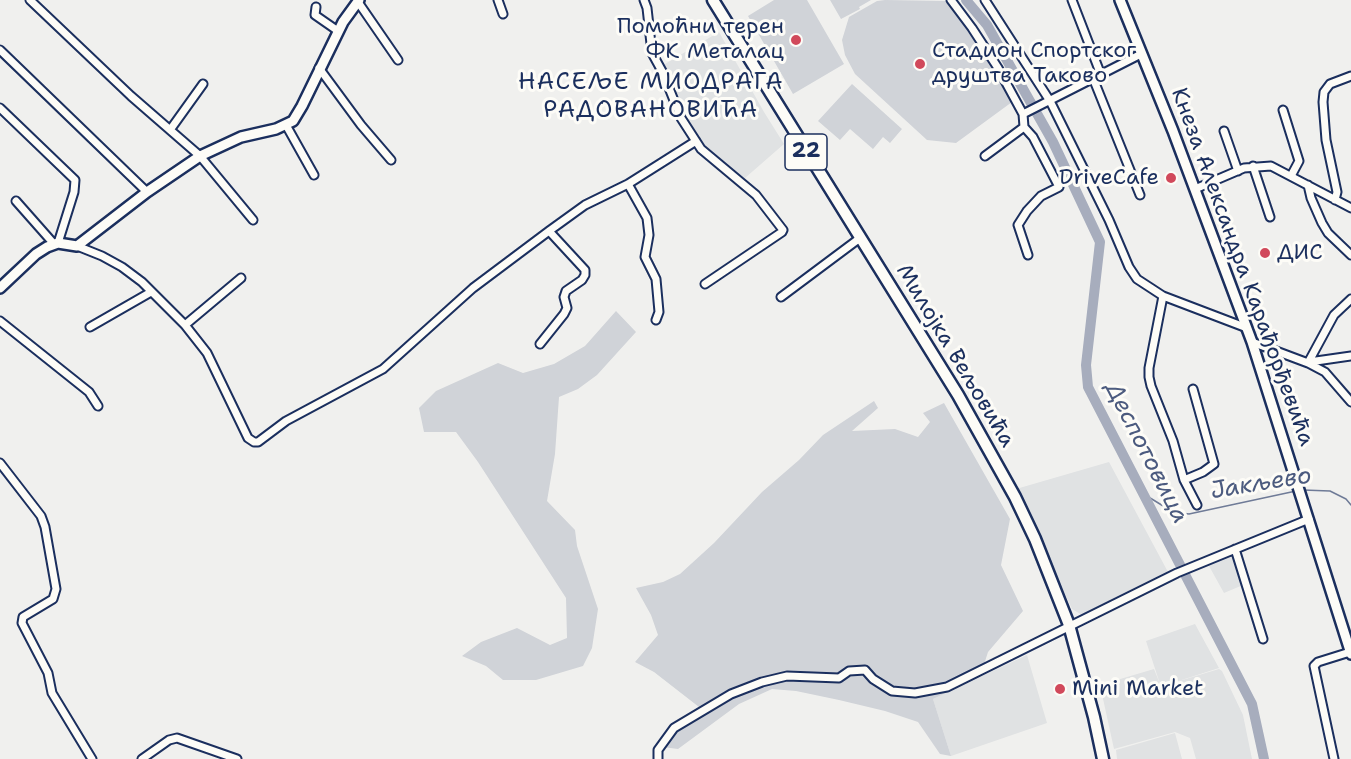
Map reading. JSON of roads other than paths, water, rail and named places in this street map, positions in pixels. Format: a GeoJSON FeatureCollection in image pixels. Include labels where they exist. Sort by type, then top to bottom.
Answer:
{"type":"FeatureCollection","features":[{"type":"Feature","properties":{"kind":"main road","name":"Милојка Вељовића"},"geometry":{"type":"LineString","coordinates":[[713,0],[958,395],[995,459],[1032,532],[1069,626],[1103,759]]}},
{"type":"Feature","properties":{"kind":"street"},"geometry":{"type":"LineString","coordinates":[[30,0],[200,156],[253,220]]}},
{"type":"Feature","properties":{"kind":"street"},"geometry":{"type":"LineString","coordinates":[[498,0],[503,14]]}},
{"type":"Feature","properties":{"kind":"street"},"geometry":{"type":"LineString","coordinates":[[644,0],[652,53],[663,73],[681,118],[701,149],[756,195],[783,230],[705,284]]}},
{"type":"Feature","properties":{"kind":"street"},"geometry":{"type":"LineString","coordinates":[[951,0],[979,38],[1025,113],[1024,127],[1033,137],[1059,187],[1041,196],[1018,225],[1028,255]]}},
{"type":"Feature","properties":{"kind":"street"},"geometry":{"type":"LineString","coordinates":[[985,0],[1047,103],[1109,220],[1129,267],[1137,279],[1163,296],[1247,328]]}},
{"type":"Feature","properties":{"kind":"street"},"geometry":{"type":"LineString","coordinates":[[1072,0],[1101,75]]}},
{"type":"Feature","properties":{"kind":"street","name":"Кнеза Александра Карађорђевића"},"geometry":{"type":"LineString","coordinates":[[1120,0],[1195,189],[1252,342],[1351,653]]}},
{"type":"Feature","properties":{"kind":"street"},"geometry":{"type":"LineString","coordinates":[[77,246],[147,192],[200,156],[241,137],[286,125],[298,114],[338,31],[358,1],[398,60]]}},
{"type":"Feature","properties":{"kind":"street"},"geometry":{"type":"LineString","coordinates":[[316,7],[315,15],[338,31]]}},
{"type":"Feature","properties":{"kind":"street"},"geometry":{"type":"LineString","coordinates":[[0,50],[147,192]]}},
{"type":"Feature","properties":{"kind":"street"},"geometry":{"type":"LineString","coordinates":[[1025,113],[1142,54]]}},
{"type":"Feature","properties":{"kind":"street"},"geometry":{"type":"LineString","coordinates":[[319,68],[361,125],[392,160]]}},
{"type":"Feature","properties":{"kind":"street"},"geometry":{"type":"LineString","coordinates":[[1335,200],[1337,192],[1326,140],[1324,92],[1330,84],[1351,76]]}},
{"type":"Feature","properties":{"kind":"street"},"geometry":{"type":"LineString","coordinates":[[1093,78],[1140,195]]}},
{"type":"Feature","properties":{"kind":"street"},"geometry":{"type":"LineString","coordinates":[[170,130],[203,84]]}},
{"type":"Feature","properties":{"kind":"street"},"geometry":{"type":"LineString","coordinates":[[0,108],[75,180],[74,192],[56,244]]}},
{"type":"Feature","properties":{"kind":"street"},"geometry":{"type":"LineString","coordinates":[[1283,110],[1299,161],[1291,176]]}},
{"type":"Feature","properties":{"kind":"street"},"geometry":{"type":"LineString","coordinates":[[286,125],[314,175]]}},
{"type":"Feature","properties":{"kind":"street"},"geometry":{"type":"LineString","coordinates":[[985,156],[1024,127]]}},
{"type":"Feature","properties":{"kind":"street"},"geometry":{"type":"LineString","coordinates":[[1224,131],[1238,171]]}},
{"type":"Feature","properties":{"kind":"street"},"geometry":{"type":"LineString","coordinates":[[0,288],[36,254],[56,244],[77,246],[122,267],[185,325],[207,353],[248,438],[254,442],[261,441],[285,421],[383,369],[473,288],[585,205],[628,184],[696,141]]}},
{"type":"Feature","properties":{"kind":"street"},"geometry":{"type":"LineString","coordinates":[[1195,189],[1253,166],[1271,166],[1351,208]]}},
{"type":"Feature","properties":{"kind":"street"},"geometry":{"type":"LineString","coordinates":[[1253,166],[1270,217]]}},
{"type":"Feature","properties":{"kind":"street"},"geometry":{"type":"LineString","coordinates":[[628,184],[648,218],[649,235],[645,257],[656,279],[659,312],[656,320]]}},
{"type":"Feature","properties":{"kind":"street"},"geometry":{"type":"LineString","coordinates":[[1308,185],[1311,198],[1328,233],[1351,255]]}},
{"type":"Feature","properties":{"kind":"street"},"geometry":{"type":"LineString","coordinates":[[16,201],[56,244]]}},
{"type":"Feature","properties":{"kind":"street"},"geometry":{"type":"LineString","coordinates":[[540,344],[567,308],[564,297],[566,291],[582,280],[585,275],[585,270],[549,231]]}},
{"type":"Feature","properties":{"kind":"street"},"geometry":{"type":"LineString","coordinates":[[781,297],[860,237]]}},
{"type":"Feature","properties":{"kind":"street"},"geometry":{"type":"LineString","coordinates":[[185,325],[241,278]]}},
{"type":"Feature","properties":{"kind":"street"},"geometry":{"type":"LineString","coordinates":[[90,327],[151,292]]}},
{"type":"Feature","properties":{"kind":"street"},"geometry":{"type":"LineString","coordinates":[[1163,296],[1149,377],[1173,441],[1184,480],[1197,505]]}},
{"type":"Feature","properties":{"kind":"street"},"geometry":{"type":"LineString","coordinates":[[1308,363],[1334,315],[1348,300]]}},
{"type":"Feature","properties":{"kind":"street"},"geometry":{"type":"LineString","coordinates":[[0,321],[89,392],[99,406]]}},
{"type":"Feature","properties":{"kind":"street"},"geometry":{"type":"LineString","coordinates":[[1252,342],[1308,363],[1325,372],[1351,402]]}},
{"type":"Feature","properties":{"kind":"street"},"geometry":{"type":"LineString","coordinates":[[1308,363],[1351,356]]}},
{"type":"Feature","properties":{"kind":"street"},"geometry":{"type":"LineString","coordinates":[[1184,480],[1203,472],[1214,464],[1193,389]]}},
{"type":"Feature","properties":{"kind":"street"},"geometry":{"type":"LineString","coordinates":[[0,463],[40,516],[45,527],[56,589],[53,599],[23,617],[22,623],[48,673],[52,693],[92,759]]}},
{"type":"Feature","properties":{"kind":"street"},"geometry":{"type":"LineString","coordinates":[[658,759],[658,750],[674,728],[731,694],[762,682],[787,676],[839,678],[849,671],[865,670],[873,679],[892,691],[915,693],[947,687],[1192,566],[1309,519]]}},
{"type":"Feature","properties":{"kind":"street"},"geometry":{"type":"LineString","coordinates":[[1235,549],[1263,639]]}},
{"type":"Feature","properties":{"kind":"street"},"geometry":{"type":"LineString","coordinates":[[1334,759],[1314,666],[1318,662],[1351,653]]}},
{"type":"Feature","properties":{"kind":"street"},"geometry":{"type":"LineString","coordinates":[[142,759],[169,740],[177,738],[237,759]]}},
{"type":"Feature","properties":{"kind":"waterway","name":"Деспотовица"},"geometry":{"type":"LineString","coordinates":[[966,0],[987,25],[1053,142],[1100,242],[1086,365],[1088,387],[1252,704],[1264,759]]}},
{"type":"Feature","properties":{"kind":"waterway","name":"Јакљево"},"geometry":{"type":"LineString","coordinates":[[1303,490],[1330,491],[1346,499],[1351,505]]}},
{"type":"Feature","properties":{"kind":"waterway","name":"Јакљево"},"geometry":{"type":"LineString","coordinates":[[1142,493],[1173,512],[1189,514],[1296,491]]}},
{"type":"Feature","properties":{"kind":"place","name":"Помоћни терен ФК Металац"},"geometry":{"type":"Point","coordinates":[796,40]}},
{"type":"Feature","properties":{"kind":"place","name":"Стадион Спортског друштва Таково"},"geometry":{"type":"Point","coordinates":[920,64]}},
{"type":"Feature","properties":{"kind":"place","name":"DriveCafe"},"geometry":{"type":"Point","coordinates":[1171,178]}},
{"type":"Feature","properties":{"kind":"place","name":"ДИС"},"geometry":{"type":"Point","coordinates":[1265,253]}},
{"type":"Feature","properties":{"kind":"place","name":"Mini Market"},"geometry":{"type":"Point","coordinates":[1060,689]}},
{"type":"Feature","properties":{"kind":"district","name":"НАСЕЉЕ МИОДРАГА РАДОВАНОВИЋА"},"geometry":{"type":"Point","coordinates":[651,97]}}]}
